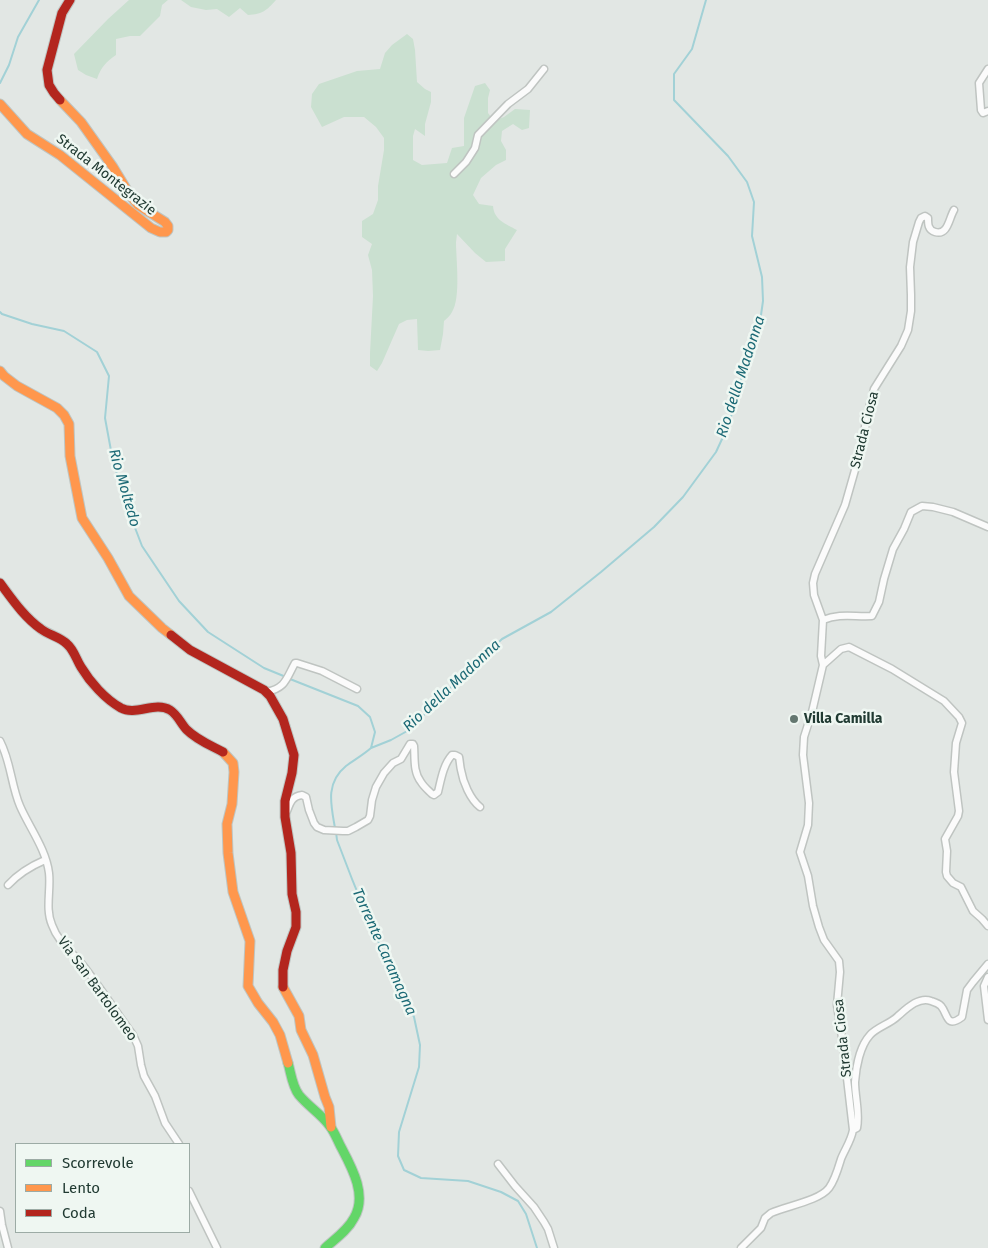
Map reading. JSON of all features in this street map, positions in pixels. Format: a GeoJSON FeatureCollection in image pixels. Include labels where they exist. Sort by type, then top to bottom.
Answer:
{"type":"FeatureCollection","features":[{"type":"Feature","properties":{"kind":"street","name":"Strada Montegrazie"},"geometry":{"type":"LineString","coordinates":[[0,104],[27,134],[60,155],[138,218],[160,232],[168,230],[165,222],[138,205],[81,122],[49,85],[48,70],[50,58],[62,13],[70,0]]}},
{"type":"Feature","properties":{"kind":"street"},"geometry":{"type":"LineString","coordinates":[[454,174],[466,162],[475,148],[478,135],[508,104],[528,89],[544,69]]}},
{"type":"Feature","properties":{"kind":"street"},"geometry":{"type":"LineString","coordinates":[[988,69],[979,83],[981,110],[983,113],[988,112]]}},
{"type":"Feature","properties":{"kind":"street","name":"Strada Ciosa"},"geometry":{"type":"LineString","coordinates":[[741,1248],[761,1228],[765,1218],[771,1213],[819,1196],[828,1190],[853,1130],[837,1006],[839,961],[824,940],[819,927],[808,876],[800,852],[808,825],[809,803],[803,755],[804,736],[812,712],[823,665],[821,656],[823,620],[814,595],[813,583],[815,574],[845,505],[863,442],[866,420],[874,390],[901,346],[908,330],[912,295],[910,267],[913,242],[921,218],[925,216],[928,218],[928,226],[931,231],[937,233],[944,231],[948,226],[954,210]]}},
{"type":"Feature","properties":{"kind":"street"},"geometry":{"type":"LineString","coordinates":[[0,371],[17,386],[57,408],[64,415],[68,424],[70,456],[82,518],[108,558],[129,596],[162,628],[190,650],[266,692],[283,719],[294,755],[285,817],[291,853],[292,894],[296,912],[296,927],[287,951],[283,970],[283,988],[299,1016],[301,1030],[313,1055],[330,1114],[331,1127]]}},
{"type":"Feature","properties":{"kind":"street"},"geometry":{"type":"LineString","coordinates":[[823,620],[832,616],[872,616],[878,602],[893,548],[911,512],[922,506],[933,508],[953,512],[988,527]]}},
{"type":"Feature","properties":{"kind":"street"},"geometry":{"type":"LineString","coordinates":[[0,583],[17,606],[31,620],[68,645],[90,679],[114,704],[128,711],[166,708],[178,717],[185,728],[195,737],[224,754],[233,763],[232,804],[227,824],[228,853],[232,892],[250,941],[248,986],[280,1035],[294,1086],[299,1095],[331,1127],[356,1180],[360,1198],[356,1216],[340,1235],[325,1248]]}},
{"type":"Feature","properties":{"kind":"street"},"geometry":{"type":"LineString","coordinates":[[823,665],[841,648],[850,647],[892,669],[944,701],[959,717],[962,722],[956,743],[954,772],[959,811],[945,839],[947,851],[946,872],[953,883],[961,887],[973,911],[988,926]]}},
{"type":"Feature","properties":{"kind":"street"},"geometry":{"type":"LineString","coordinates":[[266,692],[280,688],[295,663],[322,671],[357,689]]}},
{"type":"Feature","properties":{"kind":"street","name":"Via San Bartolomeo"},"geometry":{"type":"LineString","coordinates":[[1,743],[8,758],[20,806],[45,860],[48,872],[49,915],[53,929],[62,944],[81,963],[135,1040],[144,1076],[155,1096],[165,1124],[178,1143]]}},
{"type":"Feature","properties":{"kind":"street"},"geometry":{"type":"LineString","coordinates":[[285,817],[291,801],[297,795],[302,795],[308,801],[314,823],[324,830],[348,831],[368,820],[376,787],[384,773],[392,763],[400,759],[410,744],[414,746],[416,773],[420,782],[432,794],[434,795],[438,792],[442,774],[449,758],[455,755],[459,758],[464,783],[471,797],[480,807]]}},
{"type":"Feature","properties":{"kind":"street"},"geometry":{"type":"LineString","coordinates":[[8,885],[26,870],[45,860]]}},
{"type":"Feature","properties":{"kind":"street"},"geometry":{"type":"LineString","coordinates":[[853,1130],[857,1128],[858,1124],[856,1082],[860,1054],[865,1040],[872,1032],[895,1019],[920,1000],[926,999],[939,1004],[948,1020],[957,1020],[962,1017],[967,990],[988,964]]}},
{"type":"Feature","properties":{"kind":"street"},"geometry":{"type":"LineString","coordinates":[[988,977],[984,986],[988,1020]]}},
{"type":"Feature","properties":{"kind":"street"},"geometry":{"type":"LineString","coordinates":[[316,1111],[324,1102],[325,1097]]}},
{"type":"Feature","properties":{"kind":"street"},"geometry":{"type":"LineString","coordinates":[[498,1164],[534,1207],[548,1229],[554,1248]]}},
{"type":"Feature","properties":{"kind":"street"},"geometry":{"type":"LineString","coordinates":[[190,1193],[217,1248]]}},
{"type":"Feature","properties":{"kind":"street"},"geometry":{"type":"LineString","coordinates":[[0,1210],[8,1248]]}},
{"type":"Feature","properties":{"kind":"green space"},"geometry":{"type":"Polygon","coordinates":[[[129,0],[168,0],[162,5],[160,16],[140,36],[116,39],[116,55],[104,65],[97,79],[78,70],[74,54],[129,0]]]}},
{"type":"Feature","properties":{"kind":"green space"},"geometry":{"type":"Polygon","coordinates":[[[181,0],[276,0],[261,13],[248,15],[240,8],[229,17],[217,9],[206,10],[191,7],[181,0]]]}},
{"type":"Feature","properties":{"kind":"green space"},"geometry":{"type":"Polygon","coordinates":[[[407,34],[413,39],[417,82],[431,92],[431,102],[425,124],[425,136],[415,129],[413,136],[413,160],[422,165],[447,163],[452,148],[464,146],[464,118],[475,86],[485,83],[490,90],[488,113],[494,121],[515,109],[530,110],[529,128],[522,130],[513,124],[502,131],[501,141],[506,150],[506,160],[496,165],[481,178],[473,195],[479,204],[493,206],[498,218],[517,230],[505,249],[505,261],[486,262],[457,234],[455,306],[444,321],[440,350],[418,350],[417,319],[407,320],[399,324],[377,371],[370,366],[373,296],[372,270],[368,255],[372,244],[362,237],[362,221],[373,214],[378,200],[384,138],[376,127],[364,117],[344,117],[322,127],[311,107],[312,94],[319,84],[357,71],[380,69],[385,53],[407,34]]]}},
{"type":"Feature","properties":{"kind":"waterway"},"geometry":{"type":"LineString","coordinates":[[0,83],[9,65],[18,37],[39,0]]}},
{"type":"Feature","properties":{"kind":"waterway","name":"Rio della Madonna"},"geometry":{"type":"LineString","coordinates":[[371,748],[409,730],[502,639],[551,612],[654,527],[683,497],[716,452],[729,424],[743,371],[759,329],[763,301],[762,277],[752,236],[754,202],[747,182],[728,156],[674,100],[674,74],[692,49],[706,0]]}},
{"type":"Feature","properties":{"kind":"waterway","name":"Rio Moltedo"},"geometry":{"type":"LineString","coordinates":[[0,312],[32,324],[64,331],[97,352],[109,376],[105,418],[112,456],[124,499],[142,546],[179,601],[208,632],[264,668],[286,677]]}},
{"type":"Feature","properties":{"kind":"waterway","name":"Torrente Caramagna"},"geometry":{"type":"LineString","coordinates":[[290,679],[358,706],[370,717],[375,732],[371,748],[346,766],[339,773],[332,787],[331,803],[335,828]]}},
{"type":"Feature","properties":{"kind":"waterway","name":"Torrente Caramagna"},"geometry":{"type":"LineString","coordinates":[[336,832],[337,840],[372,928],[414,1017],[420,1045],[419,1067],[399,1132],[398,1156],[404,1170],[421,1178],[468,1181],[501,1192],[518,1201],[526,1214],[537,1248]]}},
{"type":"Feature","properties":{"kind":"traffic: fast"},"geometry":{"type":"LineString","coordinates":[[288,1063],[293,1084],[297,1091],[334,1132],[353,1171],[359,1190],[358,1209],[354,1218],[345,1230],[325,1248]]}},
{"type":"Feature","properties":{"kind":"traffic: slow"},"geometry":{"type":"LineString","coordinates":[[0,104],[27,134],[60,155],[151,228],[160,232],[166,232],[168,226],[165,222],[138,205],[81,122],[60,100]]}},
{"type":"Feature","properties":{"kind":"traffic: slow"},"geometry":{"type":"LineString","coordinates":[[0,371],[17,386],[57,408],[64,415],[69,424],[70,456],[82,518],[108,558],[129,596],[171,635]]}},
{"type":"Feature","properties":{"kind":"traffic: slow"},"geometry":{"type":"LineString","coordinates":[[223,752],[233,763],[234,772],[232,804],[227,824],[228,853],[233,892],[250,941],[248,986],[280,1035],[288,1063]]}},
{"type":"Feature","properties":{"kind":"traffic: slow"},"geometry":{"type":"LineString","coordinates":[[283,987],[299,1016],[301,1030],[313,1055],[329,1107],[331,1127]]}},
{"type":"Feature","properties":{"kind":"traffic: jam"},"geometry":{"type":"LineString","coordinates":[[60,100],[49,85],[47,70],[62,13],[70,0]]}},
{"type":"Feature","properties":{"kind":"traffic: jam"},"geometry":{"type":"LineString","coordinates":[[0,583],[29,619],[41,629],[69,646],[89,678],[109,700],[127,710],[158,707],[170,710],[191,734],[223,752]]}},
{"type":"Feature","properties":{"kind":"traffic: jam"},"geometry":{"type":"LineString","coordinates":[[171,635],[190,650],[264,690],[270,696],[283,719],[294,755],[285,801],[285,817],[291,853],[292,894],[296,912],[296,927],[287,951],[283,970],[283,987]]}},
{"type":"Feature","properties":{"kind":"place","name":"Villa Camilla"},"geometry":{"type":"Point","coordinates":[794,719]}}]}
